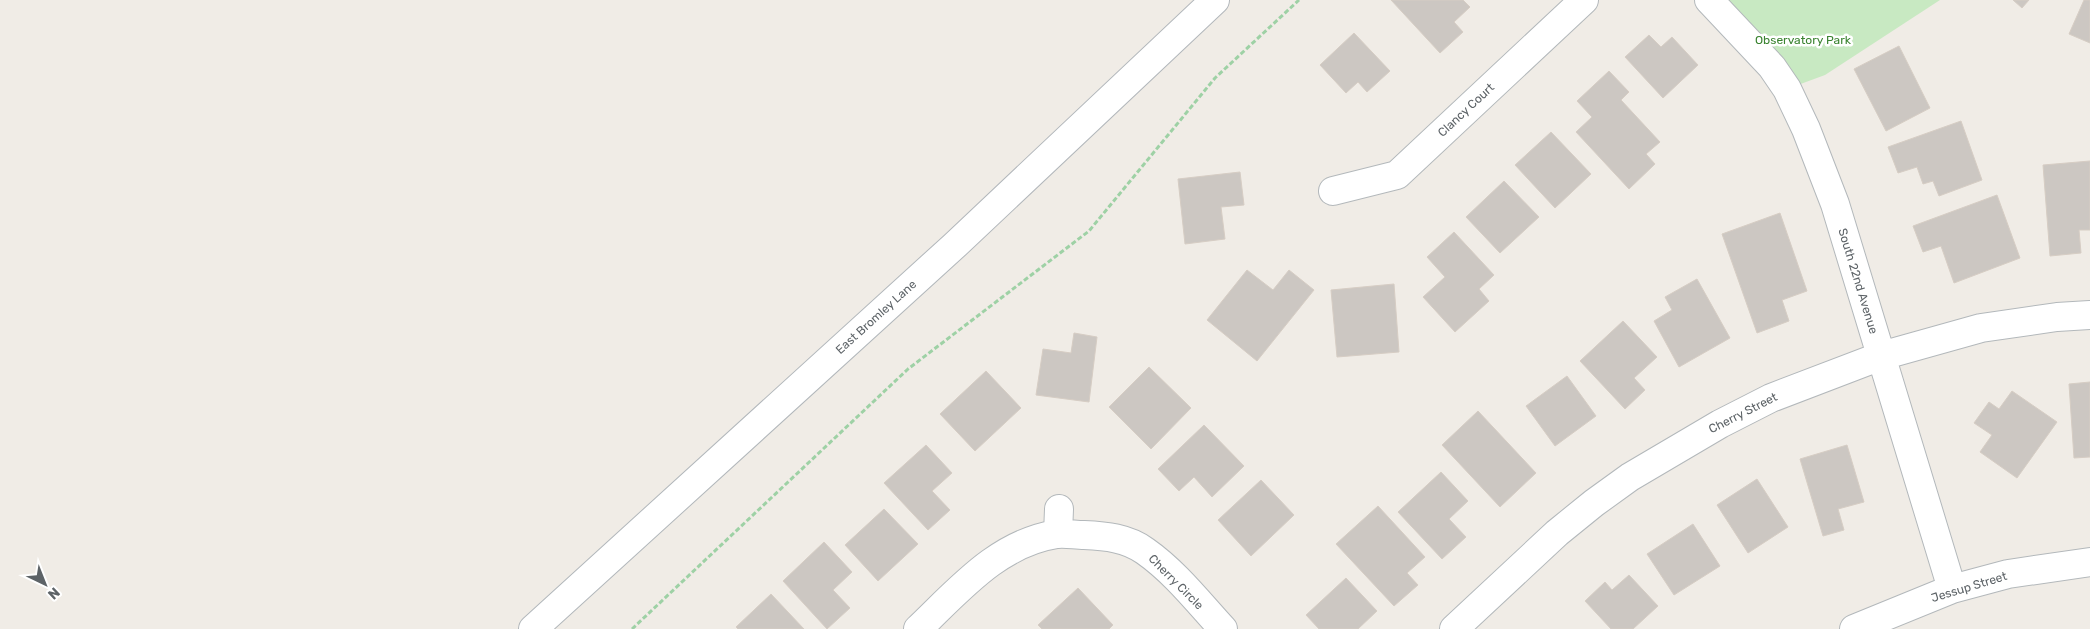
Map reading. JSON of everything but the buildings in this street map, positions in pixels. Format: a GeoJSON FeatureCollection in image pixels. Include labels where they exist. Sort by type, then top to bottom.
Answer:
{"type":"FeatureCollection","features":[{"type":"Feature","properties":{"kind":"street","name":"East Bromley Lane"},"geometry":{"type":"LineString","coordinates":[[533,629],[954,246],[1215,0]]}},
{"type":"Feature","properties":{"kind":"street","name":"Clancy Court"},"geometry":{"type":"LineString","coordinates":[[1333,191],[1397,174],[1584,0]]}},
{"type":"Feature","properties":{"kind":"street","name":"South 22nd Avenue"},"geometry":{"type":"LineString","coordinates":[[1709,0],[1772,67],[1787,89],[1806,129],[1835,204],[1952,590]]}},
{"type":"Feature","properties":{"kind":"street","name":"Cherry Street"},"geometry":{"type":"LineString","coordinates":[[1454,629],[1557,533],[1594,503],[1630,478],[1720,424],[1771,398],[1881,356],[1981,328],[2057,317],[2090,315]]}},
{"type":"Feature","properties":{"kind":"street","name":"Cherry Circle"},"geometry":{"type":"LineString","coordinates":[[918,629],[979,571],[997,557],[1026,543],[1058,522],[1122,539],[1144,550],[1165,567],[1223,629]]}},
{"type":"Feature","properties":{"kind":"street","name":"Jessup Street"},"geometry":{"type":"LineString","coordinates":[[1854,629],[1952,590],[2008,574],[2090,562]]}},
{"type":"Feature","properties":{"kind":"path"},"geometry":{"type":"LineString","coordinates":[[632,629],[908,369],[1089,231],[1214,78],[1299,0]]}},
{"type":"Feature","properties":{"kind":"green space","name":"Observatory Park"},"geometry":{"type":"Polygon","coordinates":[[[1709,0],[1940,0],[1825,75],[1787,89],[1709,0]]]}}]}
